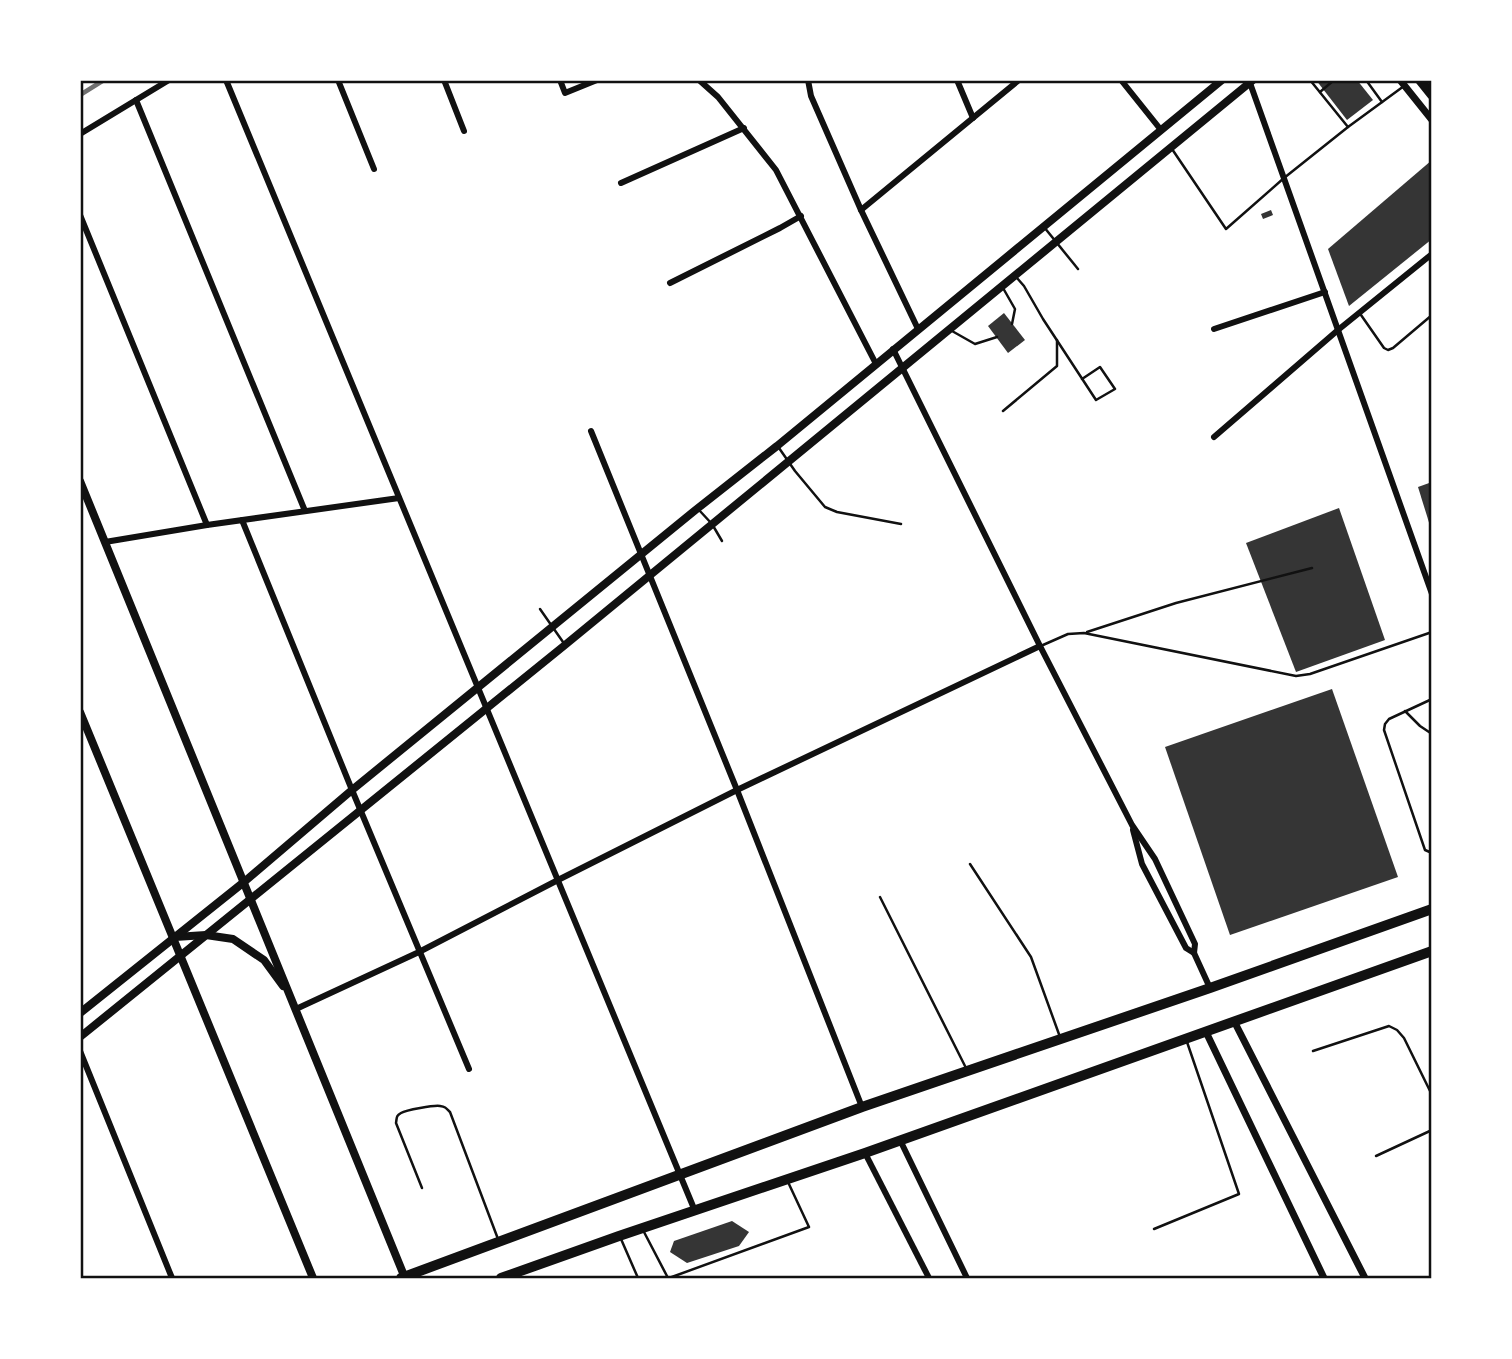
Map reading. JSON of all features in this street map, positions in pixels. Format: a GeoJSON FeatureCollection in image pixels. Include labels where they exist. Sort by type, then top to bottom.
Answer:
{"type":"FeatureCollection","features":[{"type":"Feature","properties":{"kind":"main road"},"geometry":{"type":"LineString","coordinates":[[80,1013],[244,882],[352,790],[777,446],[1222,80]]}},
{"type":"Feature","properties":{"kind":"main road"},"geometry":{"type":"LineString","coordinates":[[1420,80],[1432,95]]}},
{"type":"Feature","properties":{"kind":"main road"},"geometry":{"type":"LineString","coordinates":[[80,1037],[565,645],[1252,82]]}},
{"type":"Feature","properties":{"kind":"main road"},"geometry":{"type":"LineString","coordinates":[[80,481],[403,1278],[862,1107],[1432,909]]}},
{"type":"Feature","properties":{"kind":"main road"},"geometry":{"type":"LineString","coordinates":[[80,712],[313,1279]]}},
{"type":"Feature","properties":{"kind":"main road"},"geometry":{"type":"LineString","coordinates":[[173,937],[206,935],[233,939],[264,960],[290,997]]}},
{"type":"Feature","properties":{"kind":"main road"},"geometry":{"type":"LineString","coordinates":[[501,1279],[865,1153],[1432,951]]}},
{"type":"Feature","properties":{"kind":"street"},"geometry":{"type":"LineString","coordinates":[[80,134],[169,80]]}},
{"type":"Feature","properties":{"kind":"street"},"geometry":{"type":"LineString","coordinates":[[226,80],[695,1211]]}},
{"type":"Feature","properties":{"kind":"street"},"geometry":{"type":"LineString","coordinates":[[338,80],[374,170]]}},
{"type":"Feature","properties":{"kind":"street"},"geometry":{"type":"LineString","coordinates":[[444,80],[464,131]]}},
{"type":"Feature","properties":{"kind":"street"},"geometry":{"type":"LineString","coordinates":[[560,80],[565,93],[597,80]]}},
{"type":"Feature","properties":{"kind":"street"},"geometry":{"type":"LineString","coordinates":[[699,80],[718,97],[776,170],[876,364]]}},
{"type":"Feature","properties":{"kind":"street"},"geometry":{"type":"LineString","coordinates":[[808,80],[811,96],[918,329]]}},
{"type":"Feature","properties":{"kind":"street"},"geometry":{"type":"LineString","coordinates":[[957,80],[973,118]]}},
{"type":"Feature","properties":{"kind":"street"},"geometry":{"type":"LineString","coordinates":[[862,210],[1019,80]]}},
{"type":"Feature","properties":{"kind":"street"},"geometry":{"type":"LineString","coordinates":[[1121,80],[1161,130]]}},
{"type":"Feature","properties":{"kind":"street"},"geometry":{"type":"LineString","coordinates":[[1252,82],[1432,594]]}},
{"type":"Feature","properties":{"kind":"street"},"geometry":{"type":"LineString","coordinates":[[1402,83],[1432,120]]}},
{"type":"Feature","properties":{"kind":"street"},"geometry":{"type":"LineString","coordinates":[[136,100],[305,511]]}},
{"type":"Feature","properties":{"kind":"street"},"geometry":{"type":"LineString","coordinates":[[621,183],[744,128]]}},
{"type":"Feature","properties":{"kind":"street"},"geometry":{"type":"LineString","coordinates":[[80,215],[207,525]]}},
{"type":"Feature","properties":{"kind":"street"},"geometry":{"type":"LineString","coordinates":[[670,283],[801,216]]}},
{"type":"Feature","properties":{"kind":"street"},"geometry":{"type":"LineString","coordinates":[[1214,437],[1359,312],[1432,254]]}},
{"type":"Feature","properties":{"kind":"street"},"geometry":{"type":"LineString","coordinates":[[1214,329],[1325,292]]}},
{"type":"Feature","properties":{"kind":"street"},"geometry":{"type":"LineString","coordinates":[[893,349],[1040,646],[1132,825],[1155,859],[1195,944],[1194,953],[1210,988]]}},
{"type":"Feature","properties":{"kind":"street"},"geometry":{"type":"LineString","coordinates":[[591,431],[862,1107]]}},
{"type":"Feature","properties":{"kind":"street"},"geometry":{"type":"LineString","coordinates":[[105,542],[399,499]]}},
{"type":"Feature","properties":{"kind":"street"},"geometry":{"type":"LineString","coordinates":[[242,520],[469,1069]]}},
{"type":"Feature","properties":{"kind":"street"},"geometry":{"type":"LineString","coordinates":[[296,1009],[419,952],[737,790],[1040,646]]}},
{"type":"Feature","properties":{"kind":"street"},"geometry":{"type":"LineString","coordinates":[[1132,825],[1142,864],[1186,948],[1194,953]]}},
{"type":"Feature","properties":{"kind":"street"},"geometry":{"type":"LineString","coordinates":[[1234,1021],[1365,1279]]}},
{"type":"Feature","properties":{"kind":"street"},"geometry":{"type":"LineString","coordinates":[[1206,1032],[1324,1279]]}},
{"type":"Feature","properties":{"kind":"street"},"geometry":{"type":"LineString","coordinates":[[80,1051],[172,1279]]}},
{"type":"Feature","properties":{"kind":"street"},"geometry":{"type":"LineString","coordinates":[[900,1140],[967,1279]]}},
{"type":"Feature","properties":{"kind":"street"},"geometry":{"type":"LineString","coordinates":[[865,1153],[929,1279]]}},
{"type":"Feature","properties":{"kind":"lane"},"geometry":{"type":"LineString","coordinates":[[1310,80],[1348,127]]}},
{"type":"Feature","properties":{"kind":"lane"},"geometry":{"type":"LineString","coordinates":[[1320,92],[1334,80]]}},
{"type":"Feature","properties":{"kind":"lane"},"geometry":{"type":"LineString","coordinates":[[1366,80],[1382,102]]}},
{"type":"Feature","properties":{"kind":"lane"},"geometry":{"type":"LineString","coordinates":[[1172,148],[1226,229],[1284,178],[1382,102],[1402,83]]}},
{"type":"Feature","properties":{"kind":"lane"},"geometry":{"type":"LineString","coordinates":[[1044,227],[1078,269]]}},
{"type":"Feature","properties":{"kind":"lane"},"geometry":{"type":"LineString","coordinates":[[1015,276],[1024,286],[1057,340],[1082,379],[1096,400],[1115,389],[1100,367],[1082,379]]}},
{"type":"Feature","properties":{"kind":"lane"},"geometry":{"type":"LineString","coordinates":[[1002,286],[1015,309],[1012,324]]}},
{"type":"Feature","properties":{"kind":"lane"},"geometry":{"type":"LineString","coordinates":[[1359,312],[1388,350],[1432,315]]}},
{"type":"Feature","properties":{"kind":"lane"},"geometry":{"type":"LineString","coordinates":[[949,330],[975,344],[997,337]]}},
{"type":"Feature","properties":{"kind":"lane"},"geometry":{"type":"LineString","coordinates":[[1003,411],[1056,366],[1057,340]]}},
{"type":"Feature","properties":{"kind":"lane"},"geometry":{"type":"LineString","coordinates":[[777,446],[825,507],[837,512],[901,524]]}},
{"type":"Feature","properties":{"kind":"lane"},"geometry":{"type":"LineString","coordinates":[[698,508],[722,541]]}},
{"type":"Feature","properties":{"kind":"lane"},"geometry":{"type":"LineString","coordinates":[[1040,646],[1068,634],[1084,633],[1176,603],[1312,568]]}},
{"type":"Feature","properties":{"kind":"lane"},"geometry":{"type":"LineString","coordinates":[[540,609],[565,645]]}},
{"type":"Feature","properties":{"kind":"lane"},"geometry":{"type":"LineString","coordinates":[[1084,633],[1296,676],[1310,674],[1432,632]]}},
{"type":"Feature","properties":{"kind":"lane"},"geometry":{"type":"LineString","coordinates":[[1432,699],[1389,719],[1384,730],[1426,850],[1432,853]]}},
{"type":"Feature","properties":{"kind":"lane"},"geometry":{"type":"LineString","coordinates":[[1405,711],[1432,734]]}},
{"type":"Feature","properties":{"kind":"lane"},"geometry":{"type":"LineString","coordinates":[[970,863],[1031,957],[1061,1039]]}},
{"type":"Feature","properties":{"kind":"lane"},"geometry":{"type":"LineString","coordinates":[[880,897],[968,1071]]}},
{"type":"Feature","properties":{"kind":"lane"},"geometry":{"type":"LineString","coordinates":[[1314,1051],[1389,1026],[1404,1038],[1432,1095]]}},
{"type":"Feature","properties":{"kind":"lane"},"geometry":{"type":"LineString","coordinates":[[1154,1229],[1239,1194],[1186,1039]]}},
{"type":"Feature","properties":{"kind":"lane"},"geometry":{"type":"LineString","coordinates":[[422,1188],[396,1118],[407,1111],[445,1107],[450,1112],[499,1242]]}},
{"type":"Feature","properties":{"kind":"lane"},"geometry":{"type":"LineString","coordinates":[[1376,1156],[1432,1130]]}},
{"type":"Feature","properties":{"kind":"lane"},"geometry":{"type":"LineString","coordinates":[[642,1229],[668,1279],[809,1227],[786,1179]]}},
{"type":"Feature","properties":{"kind":"lane"},"geometry":{"type":"LineString","coordinates":[[619,1236],[638,1279]]}},
{"type":"Feature","properties":{"kind":"building"},"geometry":{"type":"Polygon","coordinates":[[[1316,80],[1357,80],[1373,100],[1347,120],[1316,80]]]}},
{"type":"Feature","properties":{"kind":"building"},"geometry":{"type":"Polygon","coordinates":[[[1432,160],[1432,239],[1349,306],[1328,249],[1432,160]]]}},
{"type":"Feature","properties":{"kind":"building"},"geometry":{"type":"Polygon","coordinates":[[[1271,210],[1273,215],[1263,219],[1261,214],[1271,210]]]}},
{"type":"Feature","properties":{"kind":"building"},"geometry":{"type":"Polygon","coordinates":[[[1004,313],[1025,340],[1008,353],[988,326],[1004,313]]]}},
{"type":"Feature","properties":{"kind":"building"},"geometry":{"type":"Polygon","coordinates":[[[1432,482],[1432,529],[1431,529],[1418,487],[1432,482]]]}},
{"type":"Feature","properties":{"kind":"building"},"geometry":{"type":"Polygon","coordinates":[[[1339,508],[1385,640],[1296,672],[1246,543],[1339,508]]]}},
{"type":"Feature","properties":{"kind":"building"},"geometry":{"type":"Polygon","coordinates":[[[1332,689],[1398,877],[1230,935],[1165,747],[1332,689]]]}},
{"type":"Feature","properties":{"kind":"building"},"geometry":{"type":"Polygon","coordinates":[[[732,1221],[749,1232],[739,1246],[687,1263],[670,1252],[674,1241],[732,1221]]]}},
{"type":"Feature","properties":{"kind":"railway"},"geometry":{"type":"LineString","coordinates":[[80,95],[104,80]]}}]}
